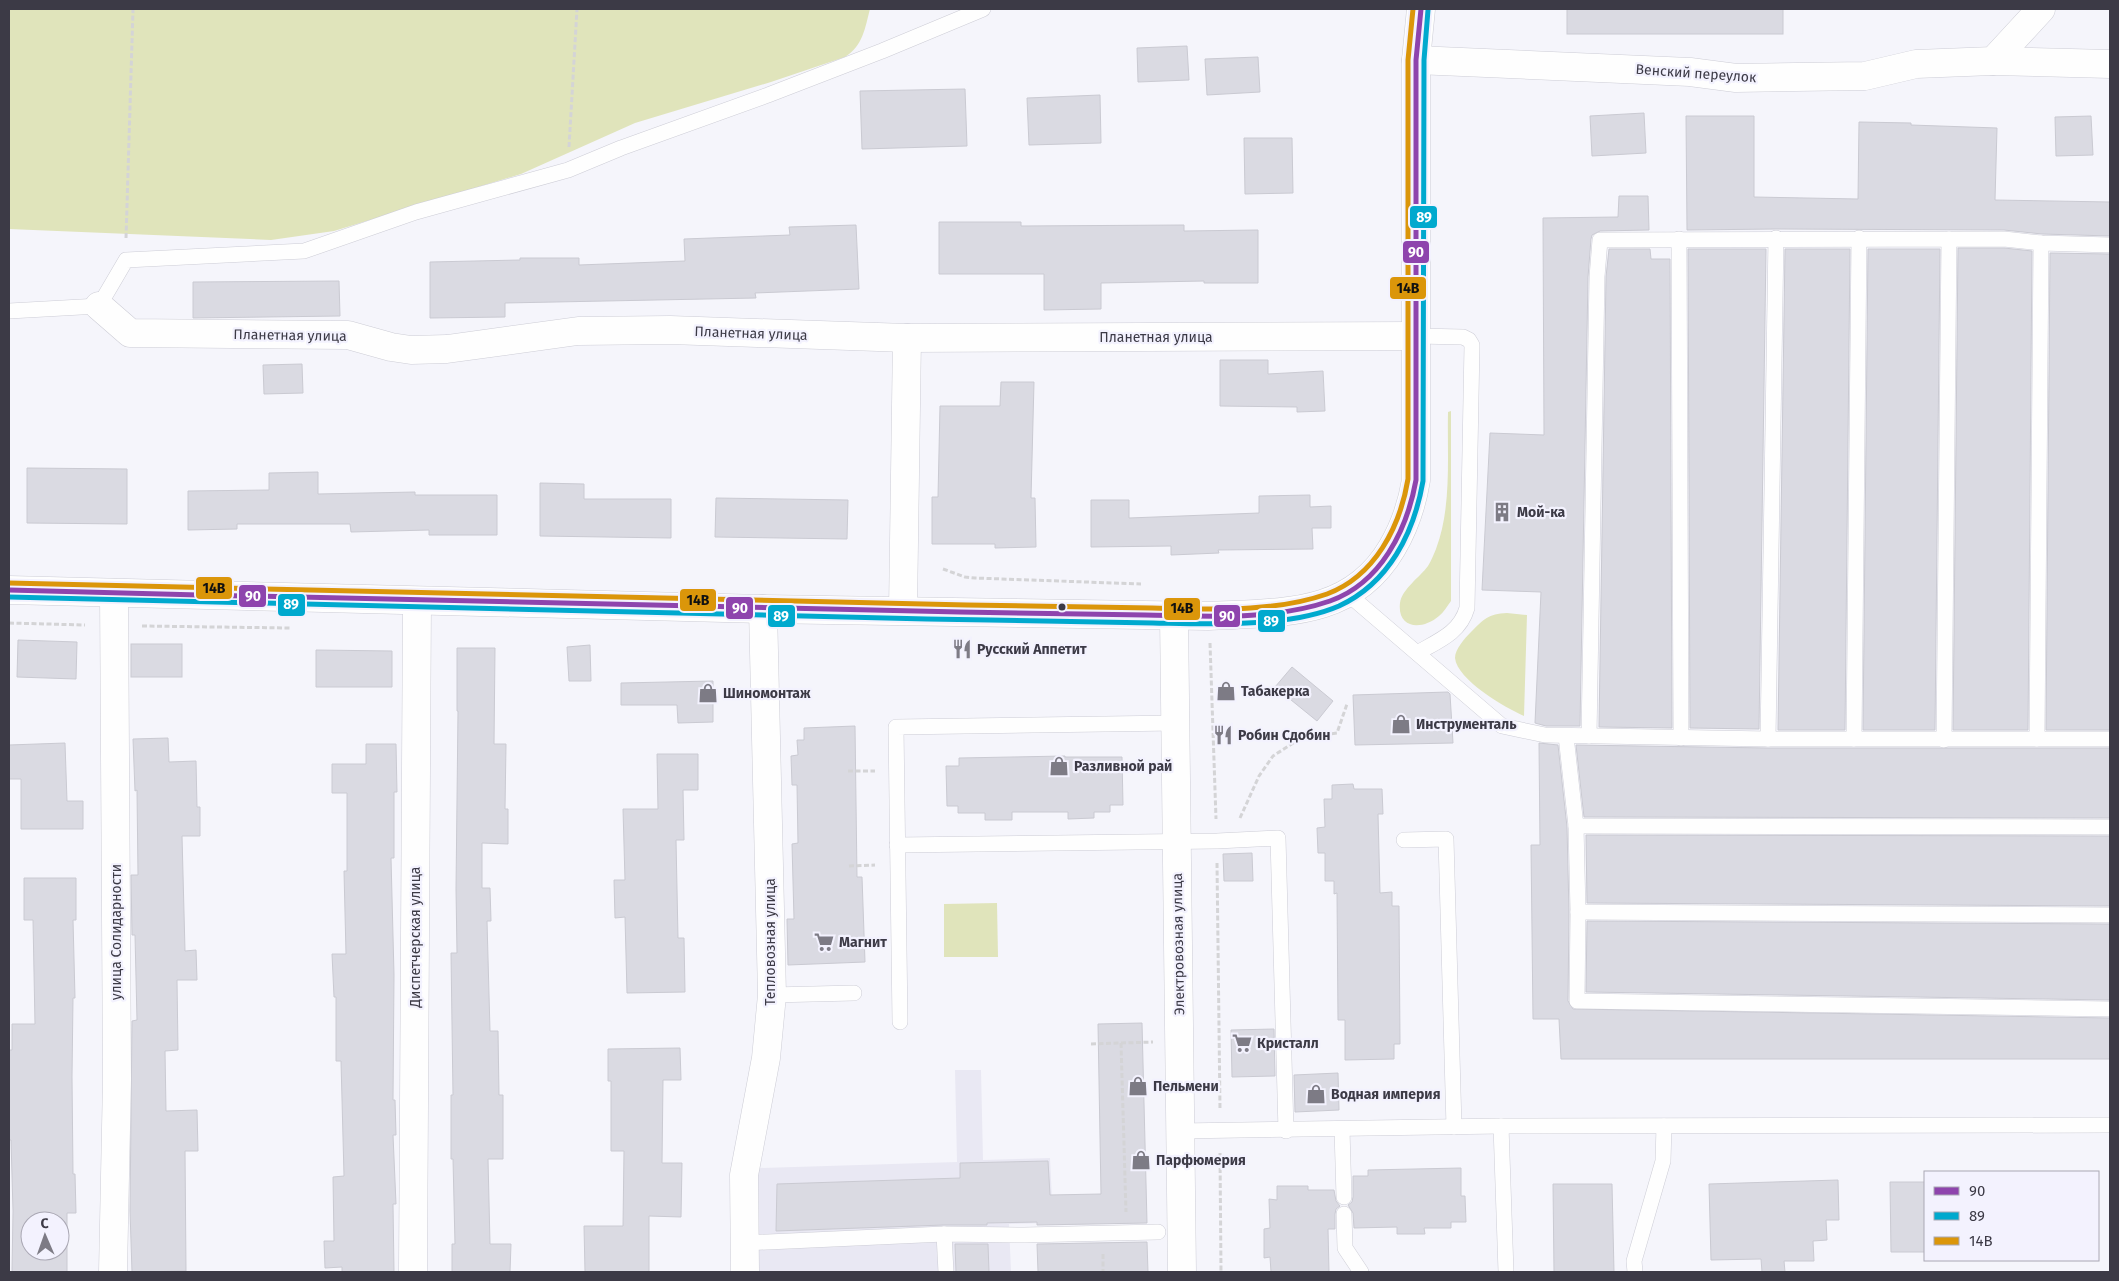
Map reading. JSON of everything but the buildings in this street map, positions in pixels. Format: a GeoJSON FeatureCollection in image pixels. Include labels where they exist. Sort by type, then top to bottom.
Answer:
{"type":"FeatureCollection","features":[{"type":"Feature","properties":{"kind":"street"},"geometry":{"type":"LineString","coordinates":[[9,590],[763,609],[1174,616],[1280,612],[1320,605],[1348,594],[1376,572],[1398,539],[1413,499],[1416,453],[1417,336],[1416,60],[1421,9]]}},
{"type":"Feature","properties":{"kind":"street"},"geometry":{"type":"LineString","coordinates":[[1993,61],[2041,9]]}},
{"type":"Feature","properties":{"kind":"street","name":"Венский переулок"},"geometry":{"type":"LineString","coordinates":[[1416,60],[1690,72],[1736,78],[1865,76],[1916,64],[1993,61],[2110,64]]}},
{"type":"Feature","properties":{"kind":"street","name":"Планетная улица"},"geometry":{"type":"LineString","coordinates":[[99,306],[130,333],[348,334],[391,347],[411,350],[447,349],[578,331],[670,330],[907,338],[1417,336]]}},
{"type":"Feature","properties":{"kind":"street"},"geometry":{"type":"LineString","coordinates":[[902,610],[907,338]]}},
{"type":"Feature","properties":{"kind":"street","name":"улица Солидарности"},"geometry":{"type":"LineString","coordinates":[[114,593],[117,1080],[114,1272]]}},
{"type":"Feature","properties":{"kind":"street","name":"Диспетчерская улица"},"geometry":{"type":"LineString","coordinates":[[414,1272],[417,601]]}},
{"type":"Feature","properties":{"kind":"street","name":"Тепловозная улица"},"geometry":{"type":"LineString","coordinates":[[745,1272],[744,1176],[766,1058],[772,995],[763,609]]}},
{"type":"Feature","properties":{"kind":"street","name":"Электровозная улица"},"geometry":{"type":"LineString","coordinates":[[1174,616],[1182,1272]]}},
{"type":"Feature","properties":{"kind":"lane"},"geometry":{"type":"LineString","coordinates":[[9,311],[99,306],[126,260],[304,251],[416,212],[568,170],[621,148],[882,51],[983,9]]}},
{"type":"Feature","properties":{"kind":"lane"},"geometry":{"type":"LineString","coordinates":[[1768,739],[1776,238]]}},
{"type":"Feature","properties":{"kind":"lane"},"geometry":{"type":"LineString","coordinates":[[1589,736],[1597,287],[1600,240],[1776,238],[2004,239],[2041,243],[2110,245]]}},
{"type":"Feature","properties":{"kind":"lane"},"geometry":{"type":"LineString","coordinates":[[1854,739],[1859,238]]}},
{"type":"Feature","properties":{"kind":"lane"},"geometry":{"type":"LineString","coordinates":[[1679,239],[1681,738]]}},
{"type":"Feature","properties":{"kind":"lane"},"geometry":{"type":"LineString","coordinates":[[1944,740],[1949,239]]}},
{"type":"Feature","properties":{"kind":"lane"},"geometry":{"type":"LineString","coordinates":[[2037,739],[2041,243]]}},
{"type":"Feature","properties":{"kind":"lane"},"geometry":{"type":"LineString","coordinates":[[1417,336],[1463,337],[1469,340],[1472,345],[1467,608],[1465,617],[1452,633],[1417,653]]}},
{"type":"Feature","properties":{"kind":"lane"},"geometry":{"type":"LineString","coordinates":[[1348,594],[1502,726],[1545,735],[1768,739],[2110,739]]}},
{"type":"Feature","properties":{"kind":"lane"},"geometry":{"type":"LineString","coordinates":[[900,1022],[896,727],[1176,723]]}},
{"type":"Feature","properties":{"kind":"lane"},"geometry":{"type":"LineString","coordinates":[[1566,736],[1576,826],[1578,912],[1577,1001],[2110,1009]]}},
{"type":"Feature","properties":{"kind":"lane"},"geometry":{"type":"LineString","coordinates":[[1576,826],[2110,827]]}},
{"type":"Feature","properties":{"kind":"lane"},"geometry":{"type":"LineString","coordinates":[[898,845],[1176,842],[1278,838],[1286,1131]]}},
{"type":"Feature","properties":{"kind":"lane"},"geometry":{"type":"LineString","coordinates":[[1404,840],[1446,839],[1454,1127]]}},
{"type":"Feature","properties":{"kind":"lane"},"geometry":{"type":"LineString","coordinates":[[1578,912],[2110,916]]}},
{"type":"Feature","properties":{"kind":"lane"},"geometry":{"type":"LineString","coordinates":[[772,995],[854,993]]}},
{"type":"Feature","properties":{"kind":"lane"},"geometry":{"type":"LineString","coordinates":[[1180,1131],[1286,1131],[1501,1126],[2110,1125]]}},
{"type":"Feature","properties":{"kind":"lane"},"geometry":{"type":"LineString","coordinates":[[1496,1272],[1506,1272],[1501,1126]]}},
{"type":"Feature","properties":{"kind":"lane"},"geometry":{"type":"LineString","coordinates":[[1635,1272],[1634,1261],[1663,1161],[1664,1126]]}},
{"type":"Feature","properties":{"kind":"lane"},"geometry":{"type":"LineString","coordinates":[[1342,1130],[1344,1197]]}},
{"type":"Feature","properties":{"kind":"lane"},"geometry":{"type":"LineString","coordinates":[[1344,1214],[1345,1248],[1361,1272]]}},
{"type":"Feature","properties":{"kind":"lane"},"geometry":{"type":"LineString","coordinates":[[744,1243],[944,1234],[1158,1232]]}},
{"type":"Feature","properties":{"kind":"lane"},"geometry":{"type":"LineString","coordinates":[[944,1234],[946,1272]]}},
{"type":"Feature","properties":{"kind":"path"},"geometry":{"type":"LineString","coordinates":[[126,260],[133,9]]}},
{"type":"Feature","properties":{"kind":"path"},"geometry":{"type":"LineString","coordinates":[[568,170],[577,9]]}},
{"type":"Feature","properties":{"kind":"path"},"geometry":{"type":"LineString","coordinates":[[943,569],[965,577],[975,578],[1145,584]]}},
{"type":"Feature","properties":{"kind":"path"},"geometry":{"type":"LineString","coordinates":[[1208,616],[1217,841],[1221,1272]]}},
{"type":"Feature","properties":{"kind":"path"},"geometry":{"type":"LineString","coordinates":[[1217,841],[1240,819],[1259,776],[1273,756],[1301,738],[1337,733],[1347,704]]}},
{"type":"Feature","properties":{"kind":"path"},"geometry":{"type":"LineString","coordinates":[[849,866],[898,865]]}},
{"type":"Feature","properties":{"kind":"path"},"geometry":{"type":"LineString","coordinates":[[1121,1042],[1126,1232]]}},
{"type":"Feature","properties":{"kind":"path"},"geometry":{"type":"LineString","coordinates":[[1091,1044],[1153,1042]]}},
{"type":"Feature","properties":{"kind":"shaded area"},"geometry":{"type":"Polygon","coordinates":[[[955,1070],[981,1070],[983,1160],[1050,1158],[1053,1223],[1009,1224],[1011,1272],[759,1272],[758,1168],[957,1162],[955,1070]]]}},
{"type":"Feature","properties":{"kind":"green space"},"geometry":{"type":"Polygon","coordinates":[[[9,9],[870,9],[860,42],[845,57],[771,82],[635,123],[521,174],[334,231],[271,240],[9,229],[9,9]]]}},
{"type":"Feature","properties":{"kind":"green space"},"geometry":{"type":"Polygon","coordinates":[[[1451,411],[1451,601],[1433,621],[1426,624],[1412,625],[1403,618],[1400,612],[1400,603],[1404,593],[1428,566],[1441,533],[1447,499],[1448,412],[1451,411]]]}},
{"type":"Feature","properties":{"kind":"green space"},"geometry":{"type":"Polygon","coordinates":[[[1507,613],[1527,615],[1524,716],[1506,707],[1473,684],[1464,675],[1455,658],[1461,644],[1479,624],[1491,616],[1507,613]]]}},
{"type":"Feature","properties":{"kind":"green space"},"geometry":{"type":"Polygon","coordinates":[[[997,903],[998,957],[944,957],[944,904],[997,903]]]}},
{"type":"Feature","properties":{"kind":"transit line","name":"14В"},"geometry":{"type":"LineString","coordinates":[[9,583],[728,601],[1196,609],[1263,607],[1306,600],[1327,594],[1344,586],[1359,575],[1382,548],[1392,532],[1399,515],[1408,479],[1408,60],[1413,9]]}},
{"type":"Feature","properties":{"kind":"transit line","name":"90"},"geometry":{"type":"LineString","coordinates":[[9,590],[722,608],[1215,616],[1285,612],[1330,601],[1348,593],[1364,582],[1389,552],[1406,517],[1416,480],[1416,60],[1421,9]]}},
{"type":"Feature","properties":{"kind":"transit line","name":"89"},"geometry":{"type":"LineString","coordinates":[[9,597],[621,613],[1199,624],[1273,621],[1319,613],[1339,606],[1357,596],[1372,584],[1396,554],[1406,537],[1413,519],[1423,481],[1424,60],[1428,10]]}},
{"type":"Feature","properties":{"kind":"place","name":"Мой-ка"},"geometry":{"type":"Point","coordinates":[1502,512]}},
{"type":"Feature","properties":{"kind":"place","name":"Русский Аппетит"},"geometry":{"type":"Point","coordinates":[962,649]}},
{"type":"Feature","properties":{"kind":"place","name":"Табакерка"},"geometry":{"type":"Point","coordinates":[1226,691]}},
{"type":"Feature","properties":{"kind":"place","name":"Шиномонтаж"},"geometry":{"type":"Point","coordinates":[708,693]}},
{"type":"Feature","properties":{"kind":"place","name":"Инструменталь"},"geometry":{"type":"Point","coordinates":[1401,724]}},
{"type":"Feature","properties":{"kind":"place","name":"Робин Сдобин"},"geometry":{"type":"Point","coordinates":[1223,735]}},
{"type":"Feature","properties":{"kind":"place","name":"Разливной рай"},"geometry":{"type":"Point","coordinates":[1059,766]}},
{"type":"Feature","properties":{"kind":"place","name":"Магнит"},"geometry":{"type":"Point","coordinates":[824,942]}},
{"type":"Feature","properties":{"kind":"place","name":"Кристалл"},"geometry":{"type":"Point","coordinates":[1242,1043]}},
{"type":"Feature","properties":{"kind":"place","name":"Пельмени"},"geometry":{"type":"Point","coordinates":[1138,1086]}},
{"type":"Feature","properties":{"kind":"place","name":"Водная империя"},"geometry":{"type":"Point","coordinates":[1316,1094]}},
{"type":"Feature","properties":{"kind":"place","name":"Парфюмерия"},"geometry":{"type":"Point","coordinates":[1141,1160]}}]}
